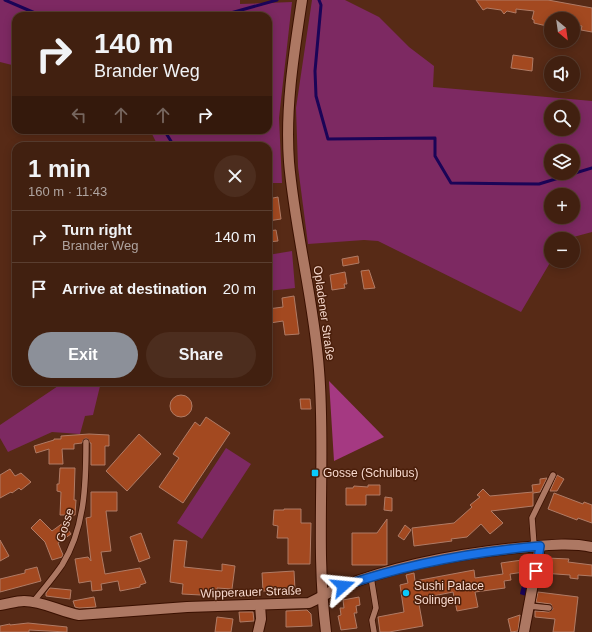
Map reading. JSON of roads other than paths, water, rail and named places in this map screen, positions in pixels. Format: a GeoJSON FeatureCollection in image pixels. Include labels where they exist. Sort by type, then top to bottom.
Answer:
{"type":"FeatureCollection","features":[{"type":"Feature","properties":{"kind":"street","name":"Opladener Straße"},"geometry":{"type":"LineString","coordinates":[[302,0],[290,94],[288,148],[291,183],[315,326],[322,405],[322,598],[326,632]]}},
{"type":"Feature","properties":{"kind":"street","name":"Wipperauer Straße"},"geometry":{"type":"LineString","coordinates":[[0,605],[21,601],[33,602],[70,614],[79,615],[187,608],[309,603],[322,598],[336,589],[399,568],[461,555],[566,544],[592,546]]}},
{"type":"Feature","properties":{"kind":"street"},"geometry":{"type":"LineString","coordinates":[[524,632],[537,546]]}},
{"type":"Feature","properties":{"kind":"street"},"geometry":{"type":"LineString","coordinates":[[258,632],[260,605]]}},
{"type":"Feature","properties":{"kind":"lane","name":"Gosse"},"geometry":{"type":"LineString","coordinates":[[33,602],[61,566],[77,531],[81,518],[86,478],[86,442]]}},
{"type":"Feature","properties":{"kind":"lane"},"geometry":{"type":"LineString","coordinates":[[537,546],[532,518],[553,475]]}},
{"type":"Feature","properties":{"kind":"lane"},"geometry":{"type":"LineString","coordinates":[[371,577],[376,608],[372,620],[374,632]]}},
{"type":"Feature","properties":{"kind":"lane"},"geometry":{"type":"LineString","coordinates":[[529,606],[549,608]]}},
{"type":"Feature","properties":{"kind":"waterway"},"geometry":{"type":"LineString","coordinates":[[5,0],[33,12]]}},
{"type":"Feature","properties":{"kind":"waterway"},"geometry":{"type":"LineString","coordinates":[[234,12],[277,0]]}},
{"type":"Feature","properties":{"kind":"waterway"},"geometry":{"type":"LineString","coordinates":[[319,0],[321,5],[315,71],[316,96],[328,139],[435,138],[435,156],[451,183],[539,184],[592,168]]}},
{"type":"Feature","properties":{"kind":"waterway"},"geometry":{"type":"LineString","coordinates":[[166,134],[172,142]]}},
{"type":"Feature","properties":{"kind":"place","name":"Gosse (Schulbus)"},"geometry":{"type":"Point","coordinates":[315,473]}},
{"type":"Feature","properties":{"kind":"place","name":"Sushi Palace Solingen"},"geometry":{"type":"Point","coordinates":[406,593]}}]}
